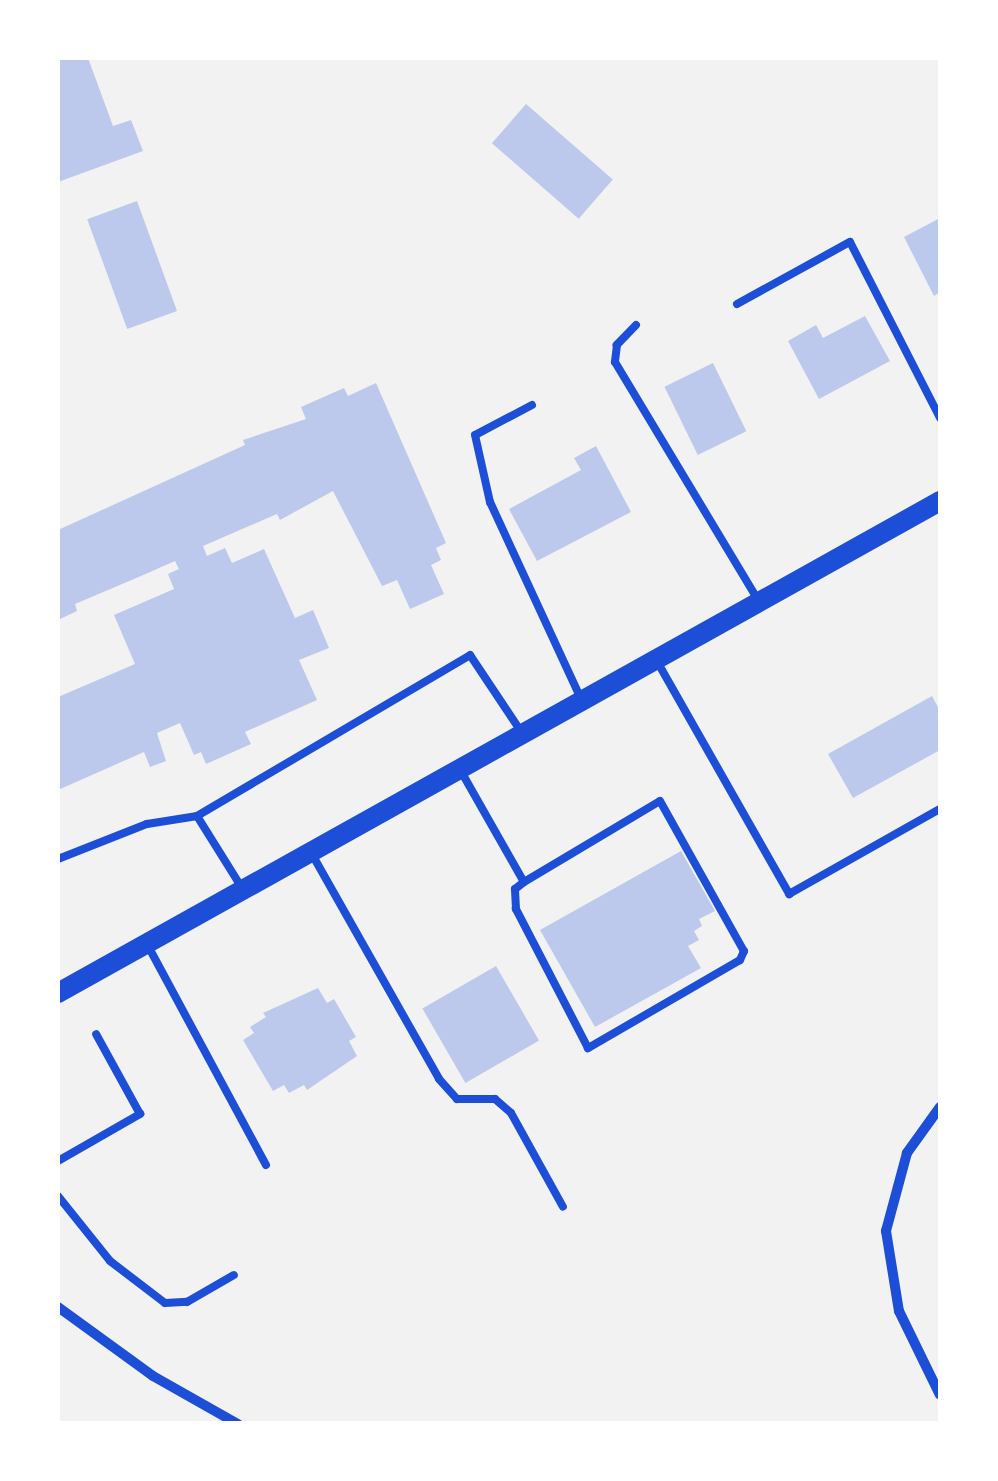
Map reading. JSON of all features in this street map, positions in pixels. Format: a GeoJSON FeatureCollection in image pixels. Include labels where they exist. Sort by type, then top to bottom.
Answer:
{"type":"FeatureCollection","features":[{"type":"Feature","properties":{"kind":"main road"},"geometry":{"type":"LineString","coordinates":[[58,994],[940,501]]}},
{"type":"Feature","properties":{"kind":"street"},"geometry":{"type":"LineString","coordinates":[[940,1107],[907,1153],[886,1231],[900,1310],[940,1395]]}},
{"type":"Feature","properties":{"kind":"street"},"geometry":{"type":"LineString","coordinates":[[58,1307],[153,1376],[238,1424]]}},
{"type":"Feature","properties":{"kind":"lane"},"geometry":{"type":"LineString","coordinates":[[737,304],[850,242],[940,418]]}},
{"type":"Feature","properties":{"kind":"lane"},"geometry":{"type":"LineString","coordinates":[[636,325],[616,345],[614,362],[759,602]]}},
{"type":"Feature","properties":{"kind":"lane"},"geometry":{"type":"LineString","coordinates":[[532,405],[475,436],[490,502],[582,701]]}},
{"type":"Feature","properties":{"kind":"lane"},"geometry":{"type":"LineString","coordinates":[[58,859],[148,824],[197,816],[470,656],[522,734]]}},
{"type":"Feature","properties":{"kind":"lane"},"geometry":{"type":"LineString","coordinates":[[656,659],[789,894],[940,809]]}},
{"type":"Feature","properties":{"kind":"lane"},"geometry":{"type":"LineString","coordinates":[[460,768],[524,882]]}},
{"type":"Feature","properties":{"kind":"lane"},"geometry":{"type":"LineString","coordinates":[[660,801],[744,950],[726,969],[588,1048],[516,909],[516,889],[524,882],[660,801]]}},
{"type":"Feature","properties":{"kind":"lane"},"geometry":{"type":"LineString","coordinates":[[197,816],[243,890]]}},
{"type":"Feature","properties":{"kind":"lane"},"geometry":{"type":"LineString","coordinates":[[310,852],[439,1080],[457,1099],[495,1099],[511,1113],[563,1207]]}},
{"type":"Feature","properties":{"kind":"lane"},"geometry":{"type":"LineString","coordinates":[[147,944],[266,1166]]}},
{"type":"Feature","properties":{"kind":"lane"},"geometry":{"type":"LineString","coordinates":[[58,1161],[140,1114],[96,1034]]}},
{"type":"Feature","properties":{"kind":"lane"},"geometry":{"type":"LineString","coordinates":[[58,1196],[110,1262],[166,1304],[187,1302],[234,1275]]}},
{"type":"Feature","properties":{"kind":"building"},"geometry":{"type":"Polygon","coordinates":[[[58,58],[88,58],[113,126],[131,120],[143,151],[58,182],[58,58]]]}},
{"type":"Feature","properties":{"kind":"building"},"geometry":{"type":"Polygon","coordinates":[[[526,104],[613,179],[579,219],[492,143],[526,104]]]}},
{"type":"Feature","properties":{"kind":"building"},"geometry":{"type":"Polygon","coordinates":[[[137,201],[177,311],[127,329],[87,219],[137,201]]]}},
{"type":"Feature","properties":{"kind":"building"},"geometry":{"type":"Polygon","coordinates":[[[940,218],[940,292],[934,296],[904,237],[940,218]]]}},
{"type":"Feature","properties":{"kind":"building"},"geometry":{"type":"Polygon","coordinates":[[[865,316],[890,361],[819,399],[788,341],[816,325],[823,338],[865,316]]]}},
{"type":"Feature","properties":{"kind":"building"},"geometry":{"type":"Polygon","coordinates":[[[713,363],[746,431],[698,455],[664,387],[713,363]]]}},
{"type":"Feature","properties":{"kind":"building"},"geometry":{"type":"Polygon","coordinates":[[[376,383],[446,543],[436,548],[441,560],[431,565],[444,594],[410,609],[397,580],[382,586],[333,491],[280,520],[277,514],[203,546],[207,556],[225,548],[232,563],[264,549],[295,618],[313,610],[329,648],[299,660],[317,700],[245,732],[251,744],[206,764],[201,752],[194,755],[180,723],[157,733],[166,761],[150,767],[144,752],[58,790],[58,697],[135,664],[114,615],[174,589],[168,574],[179,569],[175,561],[75,604],[77,611],[58,620],[58,530],[245,445],[243,440],[306,419],[301,407],[344,388],[348,396],[376,383]]]}},
{"type":"Feature","properties":{"kind":"building"},"geometry":{"type":"Polygon","coordinates":[[[596,446],[631,512],[537,561],[509,509],[581,470],[574,458],[596,446]]]}},
{"type":"Feature","properties":{"kind":"building"},"geometry":{"type":"Polygon","coordinates":[[[932,696],[940,711],[940,750],[853,798],[828,754],[932,696]]]}},
{"type":"Feature","properties":{"kind":"building"},"geometry":{"type":"Polygon","coordinates":[[[681,851],[715,911],[699,919],[702,926],[694,931],[699,940],[688,946],[701,968],[595,1027],[540,930],[681,851]]]}},
{"type":"Feature","properties":{"kind":"building"},"geometry":{"type":"Polygon","coordinates":[[[496,966],[539,1040],[465,1083],[422,1009],[496,966]]]}},
{"type":"Feature","properties":{"kind":"building"},"geometry":{"type":"Polygon","coordinates":[[[318,988],[327,1003],[334,999],[356,1037],[349,1041],[357,1056],[307,1090],[304,1085],[289,1093],[284,1085],[273,1091],[243,1040],[254,1033],[250,1027],[266,1017],[263,1013],[318,988]]]}}]}
